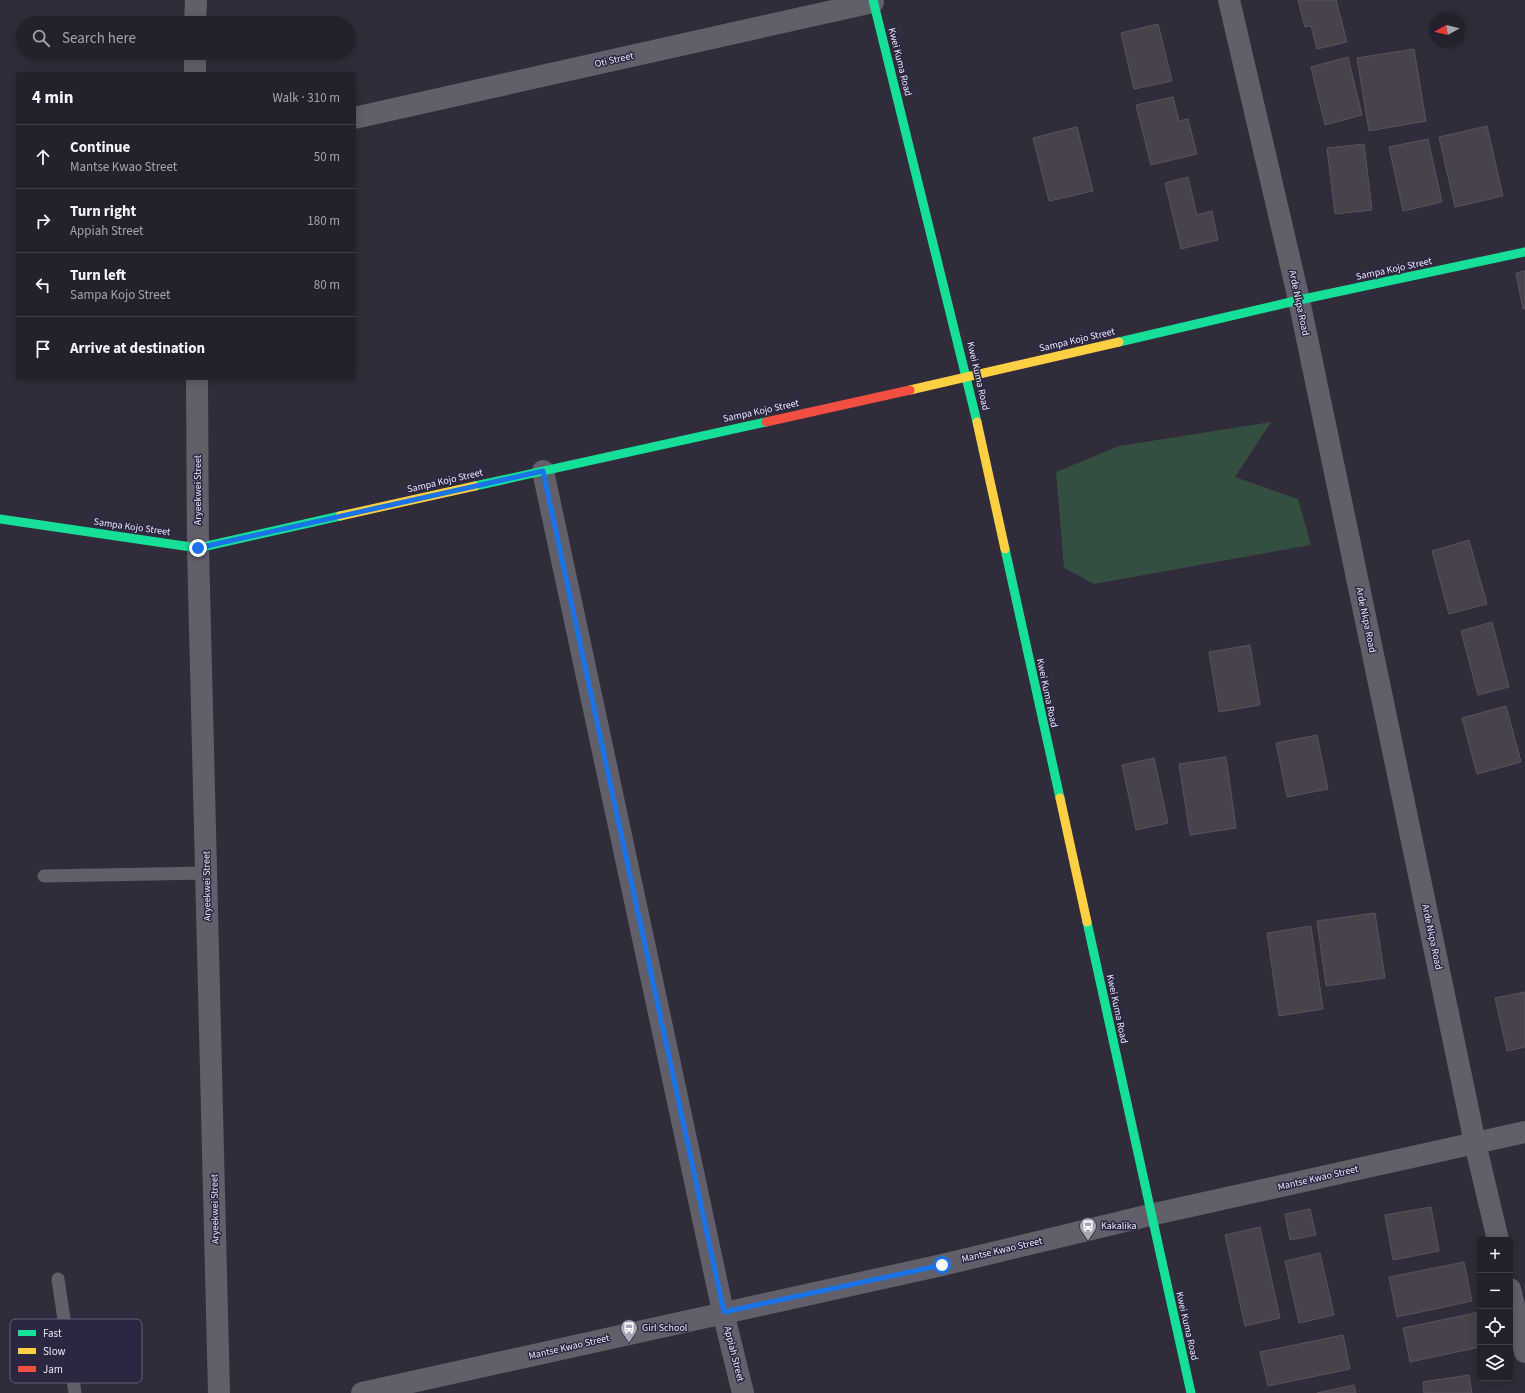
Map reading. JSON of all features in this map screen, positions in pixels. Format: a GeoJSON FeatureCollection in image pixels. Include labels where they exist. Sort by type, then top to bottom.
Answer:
{"type":"FeatureCollection","features":[{"type":"Feature","properties":{"kind":"street"},"geometry":{"type":"LineString","coordinates":[[196,0],[196,16]]}},
{"type":"Feature","properties":{"kind":"street","name":"Arde Nkpa Road"},"geometry":{"type":"LineString","coordinates":[[1229,0],[1299,300],[1475,1143],[1497,1237]]}},
{"type":"Feature","properties":{"kind":"street","name":"Oti Street"},"geometry":{"type":"LineString","coordinates":[[356,118],[873,1]]}},
{"type":"Feature","properties":{"kind":"street","name":"Kwei Kuma Road"},"geometry":{"type":"LineString","coordinates":[[873,1],[967,377],[1150,1215],[1191,1393]]}},
{"type":"Feature","properties":{"kind":"street"},"geometry":{"type":"LineString","coordinates":[[195,60],[195,72]]}},
{"type":"Feature","properties":{"kind":"street","name":"Sampa Kojo Street"},"geometry":{"type":"LineString","coordinates":[[0,519],[198,548],[967,377],[1299,300],[1525,252]]}},
{"type":"Feature","properties":{"kind":"street","name":"Aryeekwei Street"},"geometry":{"type":"LineString","coordinates":[[197,380],[198,548],[219,1393]]}},
{"type":"Feature","properties":{"kind":"street","name":"Appiah Street"},"geometry":{"type":"LineString","coordinates":[[543,471],[724,1312],[743,1393]]}},
{"type":"Feature","properties":{"kind":"street","name":"Mantse Kwao Street"},"geometry":{"type":"LineString","coordinates":[[362,1393],[942,1265],[1150,1215],[1525,1132]]}},
{"type":"Feature","properties":{"kind":"street"},"geometry":{"type":"LineString","coordinates":[[1513,1302],[1525,1352]]}},
{"type":"Feature","properties":{"kind":"lane"},"geometry":{"type":"LineString","coordinates":[[44,876],[206,873]]}},
{"type":"Feature","properties":{"kind":"lane"},"geometry":{"type":"LineString","coordinates":[[58,1279],[64,1319]]}},
{"type":"Feature","properties":{"kind":"lane"},"geometry":{"type":"LineString","coordinates":[[74,1383],[75,1393]]}},
{"type":"Feature","properties":{"kind":"green space"},"geometry":{"type":"Polygon","coordinates":[[[1271,422],[1235,477],[1298,499],[1311,545],[1094,584],[1064,568],[1056,472],[1119,446],[1271,422]]]}},
{"type":"Feature","properties":{"kind":"building"},"geometry":{"type":"Polygon","coordinates":[[[1298,0],[1336,0],[1347,42],[1317,49],[1311,26],[1305,27],[1298,0]]]}},
{"type":"Feature","properties":{"kind":"building"},"geometry":{"type":"Polygon","coordinates":[[[1158,24],[1172,81],[1134,89],[1121,33],[1158,24]]]}},
{"type":"Feature","properties":{"kind":"building"},"geometry":{"type":"Polygon","coordinates":[[[1414,49],[1426,121],[1369,131],[1357,58],[1414,49]]]}},
{"type":"Feature","properties":{"kind":"building"},"geometry":{"type":"Polygon","coordinates":[[[1348,57],[1362,115],[1325,125],[1311,67],[1348,57]]]}},
{"type":"Feature","properties":{"kind":"building"},"geometry":{"type":"Polygon","coordinates":[[[1173,97],[1179,121],[1188,119],[1197,154],[1151,165],[1136,105],[1173,97]]]}},
{"type":"Feature","properties":{"kind":"building"},"geometry":{"type":"Polygon","coordinates":[[[1487,126],[1503,196],[1455,207],[1439,137],[1487,126]]]}},
{"type":"Feature","properties":{"kind":"building"},"geometry":{"type":"Polygon","coordinates":[[[1077,127],[1093,191],[1049,201],[1033,138],[1077,127]]]}},
{"type":"Feature","properties":{"kind":"building"},"geometry":{"type":"Polygon","coordinates":[[[1428,139],[1442,202],[1403,211],[1389,147],[1428,139]]]}},
{"type":"Feature","properties":{"kind":"building"},"geometry":{"type":"Polygon","coordinates":[[[1364,144],[1372,210],[1335,214],[1327,148],[1364,144]]]}},
{"type":"Feature","properties":{"kind":"building"},"geometry":{"type":"Polygon","coordinates":[[[1188,177],[1197,215],[1212,211],[1218,240],[1181,249],[1165,183],[1188,177]]]}},
{"type":"Feature","properties":{"kind":"building"},"geometry":{"type":"Polygon","coordinates":[[[1525,271],[1525,309],[1523,309],[1516,273],[1525,271]]]}},
{"type":"Feature","properties":{"kind":"building"},"geometry":{"type":"Polygon","coordinates":[[[1469,540],[1487,604],[1449,614],[1432,551],[1469,540]]]}},
{"type":"Feature","properties":{"kind":"building"},"geometry":{"type":"Polygon","coordinates":[[[1492,622],[1509,687],[1478,695],[1461,631],[1492,622]]]}},
{"type":"Feature","properties":{"kind":"building"},"geometry":{"type":"Polygon","coordinates":[[[1250,645],[1260,705],[1219,712],[1209,652],[1250,645]]]}},
{"type":"Feature","properties":{"kind":"building"},"geometry":{"type":"Polygon","coordinates":[[[1506,706],[1521,762],[1477,774],[1462,718],[1506,706]]]}},
{"type":"Feature","properties":{"kind":"building"},"geometry":{"type":"Polygon","coordinates":[[[1317,735],[1328,789],[1287,797],[1276,743],[1317,735]]]}},
{"type":"Feature","properties":{"kind":"building"},"geometry":{"type":"Polygon","coordinates":[[[1226,757],[1236,828],[1190,835],[1179,764],[1226,757]]]}},
{"type":"Feature","properties":{"kind":"building"},"geometry":{"type":"Polygon","coordinates":[[[1154,758],[1168,823],[1136,830],[1122,765],[1154,758]]]}},
{"type":"Feature","properties":{"kind":"building"},"geometry":{"type":"Polygon","coordinates":[[[1375,913],[1385,978],[1326,986],[1317,921],[1375,913]]]}},
{"type":"Feature","properties":{"kind":"building"},"geometry":{"type":"Polygon","coordinates":[[[1311,926],[1323,1009],[1279,1016],[1267,933],[1311,926]]]}},
{"type":"Feature","properties":{"kind":"building"},"geometry":{"type":"Polygon","coordinates":[[[1525,992],[1525,1047],[1507,1051],[1495,998],[1525,992]]]}},
{"type":"Feature","properties":{"kind":"building"},"geometry":{"type":"Polygon","coordinates":[[[1431,1207],[1439,1251],[1393,1260],[1385,1215],[1431,1207]]]}},
{"type":"Feature","properties":{"kind":"building"},"geometry":{"type":"Polygon","coordinates":[[[1310,1209],[1316,1235],[1290,1240],[1285,1214],[1310,1209]]]}},
{"type":"Feature","properties":{"kind":"building"},"geometry":{"type":"Polygon","coordinates":[[[1260,1227],[1280,1318],[1245,1326],[1225,1235],[1260,1227]]]}},
{"type":"Feature","properties":{"kind":"building"},"geometry":{"type":"Polygon","coordinates":[[[1320,1253],[1334,1315],[1299,1323],[1285,1261],[1320,1253]]]}},
{"type":"Feature","properties":{"kind":"building"},"geometry":{"type":"Polygon","coordinates":[[[1464,1262],[1472,1301],[1397,1317],[1389,1277],[1464,1262]]]}},
{"type":"Feature","properties":{"kind":"building"},"geometry":{"type":"Polygon","coordinates":[[[1477,1313],[1477,1348],[1410,1362],[1403,1328],[1477,1313]]]}},
{"type":"Feature","properties":{"kind":"building"},"geometry":{"type":"Polygon","coordinates":[[[1343,1335],[1350,1369],[1268,1386],[1260,1352],[1343,1335]]]}},
{"type":"Feature","properties":{"kind":"building"},"geometry":{"type":"Polygon","coordinates":[[[1469,1375],[1472,1393],[1424,1393],[1423,1382],[1469,1375]]]}},
{"type":"Feature","properties":{"kind":"building"},"geometry":{"type":"Polygon","coordinates":[[[1354,1385],[1356,1393],[1317,1393],[1354,1385]]]}},
{"type":"Feature","properties":{"kind":"traffic: fast"},"geometry":{"type":"LineString","coordinates":[[873,0],[977,422]]}},
{"type":"Feature","properties":{"kind":"traffic: fast"},"geometry":{"type":"LineString","coordinates":[[1119,342],[1299,300],[1525,252]]}},
{"type":"Feature","properties":{"kind":"traffic: fast"},"geometry":{"type":"LineString","coordinates":[[475,486],[766,422]]}},
{"type":"Feature","properties":{"kind":"traffic: fast"},"geometry":{"type":"LineString","coordinates":[[0,519],[198,548],[340,516]]}},
{"type":"Feature","properties":{"kind":"traffic: fast"},"geometry":{"type":"LineString","coordinates":[[1005,549],[1060,798]]}},
{"type":"Feature","properties":{"kind":"traffic: fast"},"geometry":{"type":"LineString","coordinates":[[1087,922],[1191,1393]]}},
{"type":"Feature","properties":{"kind":"traffic: slow"},"geometry":{"type":"LineString","coordinates":[[910,390],[1119,342]]}},
{"type":"Feature","properties":{"kind":"traffic: slow"},"geometry":{"type":"LineString","coordinates":[[977,422],[1005,549]]}},
{"type":"Feature","properties":{"kind":"traffic: slow"},"geometry":{"type":"LineString","coordinates":[[340,516],[475,486]]}},
{"type":"Feature","properties":{"kind":"traffic: slow"},"geometry":{"type":"LineString","coordinates":[[1060,798],[1087,922]]}},
{"type":"Feature","properties":{"kind":"traffic: jam"},"geometry":{"type":"LineString","coordinates":[[766,422],[910,390]]}},
{"type":"Feature","properties":{"kind":"place","name":"Kakalika"},"geometry":{"type":"Point","coordinates":[1088,1241]}},
{"type":"Feature","properties":{"kind":"place","name":"Girl School"},"geometry":{"type":"Point","coordinates":[629,1343]}},
{"type":"Feature","properties":{"kind":"route"},"geometry":{"type":"LineString","coordinates":[[198,548],[543,471],[724,1312],[942,1265]]}}]}
